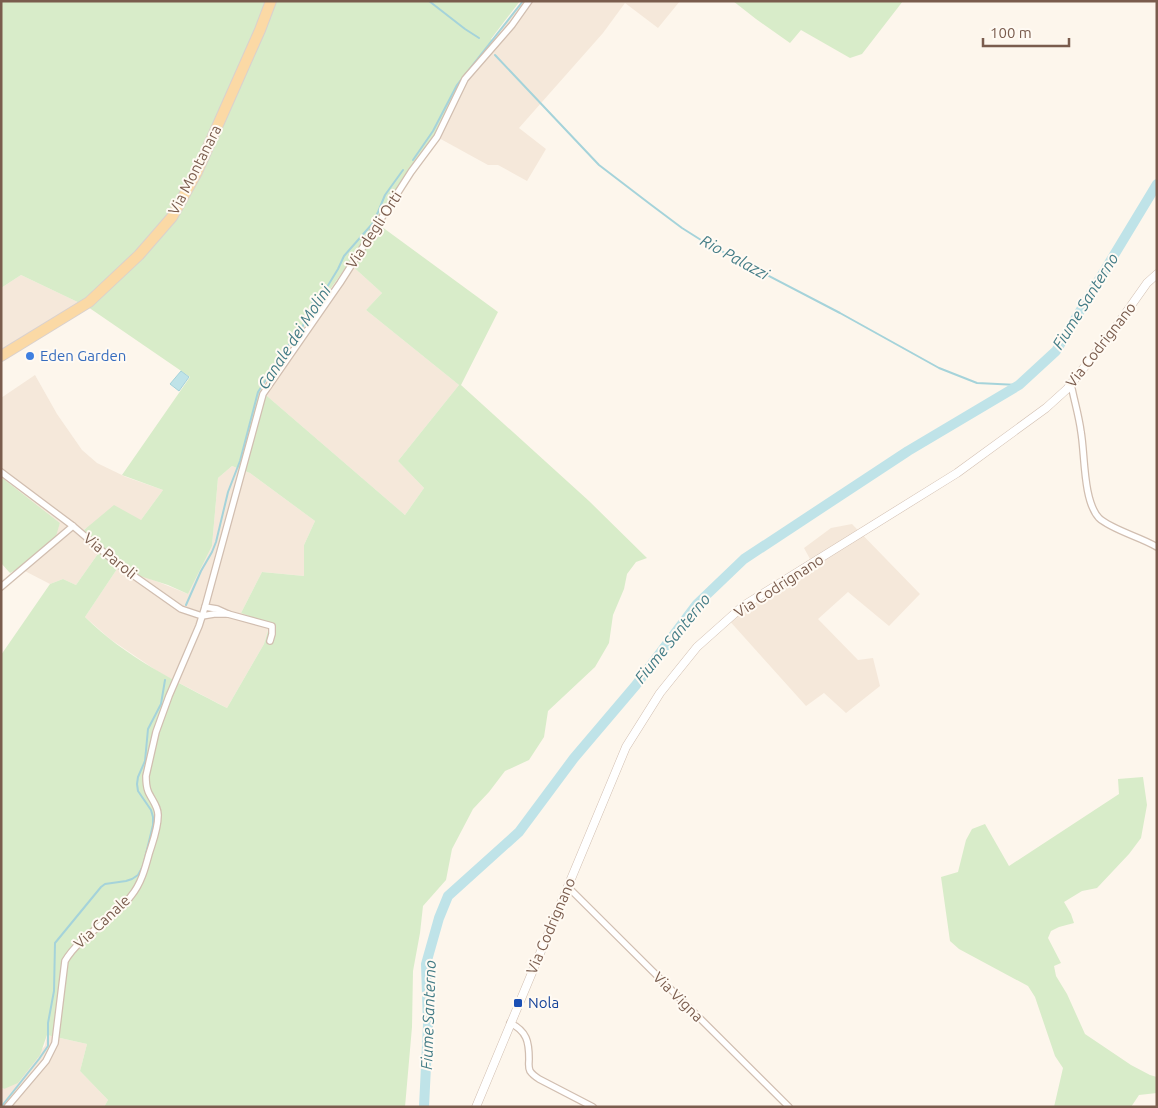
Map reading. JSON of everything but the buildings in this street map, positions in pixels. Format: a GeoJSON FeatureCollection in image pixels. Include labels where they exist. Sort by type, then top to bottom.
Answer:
{"type":"FeatureCollection","features":[{"type":"Feature","properties":{"kind":"main road","name":"Via Montanara"},"geometry":{"type":"LineString","coordinates":[[1,356],[89,302],[139,255],[172,217],[197,172],[271,1]]}},
{"type":"Feature","properties":{"kind":"street","name":"Via degli Orti"},"geometry":{"type":"LineString","coordinates":[[202,616],[263,394],[340,284],[411,172],[437,137],[466,79],[512,25],[529,1]]}},
{"type":"Feature","properties":{"kind":"street","name":"Via Codrignano"},"geometry":{"type":"LineString","coordinates":[[476,1107],[626,747],[660,693],[697,647],[743,606],[957,473],[1046,408],[1067,389],[1157,274]]}},
{"type":"Feature","properties":{"kind":"street"},"geometry":{"type":"LineString","coordinates":[[1071,384],[1082,434],[1084,465],[1092,507],[1098,517],[1108,524],[1157,547]]}},
{"type":"Feature","properties":{"kind":"street","name":"Via Paroli"},"geometry":{"type":"LineString","coordinates":[[1,472],[73,526],[120,566],[181,609],[202,616],[228,614]]}},
{"type":"Feature","properties":{"kind":"street"},"geometry":{"type":"LineString","coordinates":[[1,587],[73,526]]}},
{"type":"Feature","properties":{"kind":"street","name":"Via Paroli"},"geometry":{"type":"LineString","coordinates":[[205,608],[217,609],[228,614],[272,626],[270,641]]}},
{"type":"Feature","properties":{"kind":"street","name":"Via Canale"},"geometry":{"type":"LineString","coordinates":[[7,1107],[46,1061],[55,1043],[65,960],[72,949],[123,906],[141,881],[159,814],[147,788],[146,776],[159,723],[196,635],[202,616]]}},
{"type":"Feature","properties":{"kind":"street","name":"Via Vigna"},"geometry":{"type":"LineString","coordinates":[[568,887],[789,1107]]}},
{"type":"Feature","properties":{"kind":"street"},"geometry":{"type":"LineString","coordinates":[[510,1023],[522,1031],[527,1038],[530,1071],[539,1079],[593,1107]]}},
{"type":"Feature","properties":{"kind":"shaded area"},"geometry":{"type":"Polygon","coordinates":[[[522,1],[680,1],[658,28],[625,3],[603,33],[519,128],[546,149],[527,181],[498,165],[488,165],[437,137],[469,72],[522,1]]]}},
{"type":"Feature","properties":{"kind":"shaded area"},"geometry":{"type":"Polygon","coordinates":[[[349,263],[382,293],[366,310],[459,385],[398,461],[424,488],[405,515],[260,390],[279,360],[349,263]]]}},
{"type":"Feature","properties":{"kind":"shaded area"},"geometry":{"type":"Polygon","coordinates":[[[21,275],[88,307],[1,361],[1,288],[21,275]]]}},
{"type":"Feature","properties":{"kind":"shaded area"},"geometry":{"type":"Polygon","coordinates":[[[35,375],[57,414],[82,450],[97,463],[126,477],[163,490],[141,520],[84,529],[102,548],[76,585],[63,579],[50,584],[19,568],[55,536],[60,523],[1,477],[1,398],[35,375]]]}},
{"type":"Feature","properties":{"kind":"shaded area"},"geometry":{"type":"Polygon","coordinates":[[[232,466],[250,473],[315,521],[304,545],[304,576],[262,572],[241,613],[270,623],[264,644],[227,708],[160,673],[110,639],[85,617],[119,566],[188,594],[212,546],[218,478],[232,466]]]}},
{"type":"Feature","properties":{"kind":"shaded area"},"geometry":{"type":"Polygon","coordinates":[[[852,524],[920,594],[889,626],[848,592],[818,619],[858,660],[873,658],[880,686],[846,713],[824,693],[806,706],[727,618],[810,559],[804,548],[831,528],[852,524]]]}},
{"type":"Feature","properties":{"kind":"shaded area"},"geometry":{"type":"Polygon","coordinates":[[[47,1035],[87,1044],[80,1071],[108,1100],[104,1107],[1,1107],[1,1087],[4,1089],[45,1046],[47,1035]]]}},
{"type":"Feature","properties":{"kind":"green space"},"geometry":{"type":"Polygon","coordinates":[[[1,1],[520,1],[469,72],[437,137],[378,224],[498,312],[461,385],[589,501],[647,558],[636,562],[627,574],[624,589],[613,615],[609,643],[595,667],[548,711],[544,737],[529,760],[505,771],[473,809],[452,849],[446,880],[423,906],[413,971],[412,1027],[405,1107],[104,1107],[108,1100],[80,1071],[87,1044],[47,1035],[40,1055],[18,1083],[4,1089],[1,1087],[1,655],[50,584],[63,579],[76,585],[102,548],[84,530],[114,505],[141,520],[163,490],[122,475],[190,377],[88,307],[21,275],[1,288],[1,1]],[[349,263],[279,360],[260,390],[405,515],[424,488],[398,461],[459,385],[366,310],[382,293],[349,263]],[[232,466],[218,478],[212,546],[188,594],[119,566],[85,617],[134,657],[227,708],[264,644],[270,624],[241,613],[262,572],[304,576],[304,545],[315,521],[250,473],[232,466]]]}},
{"type":"Feature","properties":{"kind":"green space"},"geometry":{"type":"Polygon","coordinates":[[[733,1],[903,1],[862,54],[850,58],[801,30],[790,43],[733,1]]]}},
{"type":"Feature","properties":{"kind":"green space"},"geometry":{"type":"Polygon","coordinates":[[[1,477],[60,523],[56,536],[19,568],[10,573],[1,563],[1,477]]]}},
{"type":"Feature","properties":{"kind":"green space"},"geometry":{"type":"Polygon","coordinates":[[[1143,777],[1147,805],[1141,838],[1129,854],[1097,888],[1082,891],[1064,902],[1074,923],[1051,931],[1048,938],[1061,963],[1054,966],[1056,976],[1067,994],[1085,1034],[1131,1065],[1157,1077],[1157,1093],[1139,1095],[1131,1107],[1054,1107],[1063,1068],[1055,1056],[1035,997],[1028,986],[959,949],[950,941],[941,877],[958,872],[966,840],[972,829],[985,824],[1009,866],[1119,794],[1118,779],[1143,777]]]}},
{"type":"Feature","properties":{"kind":"water"},"geometry":{"type":"Polygon","coordinates":[[[181,371],[189,377],[179,391],[170,384],[181,371]]]}},
{"type":"Feature","properties":{"kind":"waterway","name":"Rio Palazzi"},"geometry":{"type":"LineString","coordinates":[[429,1],[479,38]]}},
{"type":"Feature","properties":{"kind":"waterway","name":"Canale dei Molini"},"geometry":{"type":"LineString","coordinates":[[413,160],[433,131],[457,85],[523,1]]}},
{"type":"Feature","properties":{"kind":"waterway","name":"Rio Palazzi"},"geometry":{"type":"LineString","coordinates":[[495,55],[599,165],[682,228],[701,240],[840,313],[939,368],[977,383],[1019,385]]}},
{"type":"Feature","properties":{"kind":"waterway","name":"Canale dei Molini"},"geometry":{"type":"LineString","coordinates":[[186,605],[216,542],[228,492],[240,461],[258,392],[302,328],[314,299],[324,292],[344,256],[373,223],[385,195],[403,170]]}},
{"type":"Feature","properties":{"kind":"waterway","name":"Fiume Santerno"},"geometry":{"type":"LineString","coordinates":[[424,1107],[428,1025],[426,964],[439,918],[448,896],[519,832],[574,758],[636,685],[697,604],[744,559],[908,451],[1019,385],[1056,351],[1157,184]]}},
{"type":"Feature","properties":{"kind":"waterway","name":"Canale dei Molini"},"geometry":{"type":"LineString","coordinates":[[1,1107],[48,1046],[48,1023],[54,991],[55,943],[101,887],[105,884],[132,879],[138,875],[143,866],[153,825],[153,817],[151,810],[138,791],[137,784],[145,761],[148,729],[161,704],[165,680]]}},
{"type":"Feature","properties":{"kind":"place","name":"Eden Garden"},"geometry":{"type":"Point","coordinates":[30,356]}},
{"type":"Feature","properties":{"kind":"place","name":"Nola"},"geometry":{"type":"Point","coordinates":[518,1003]}}]}
